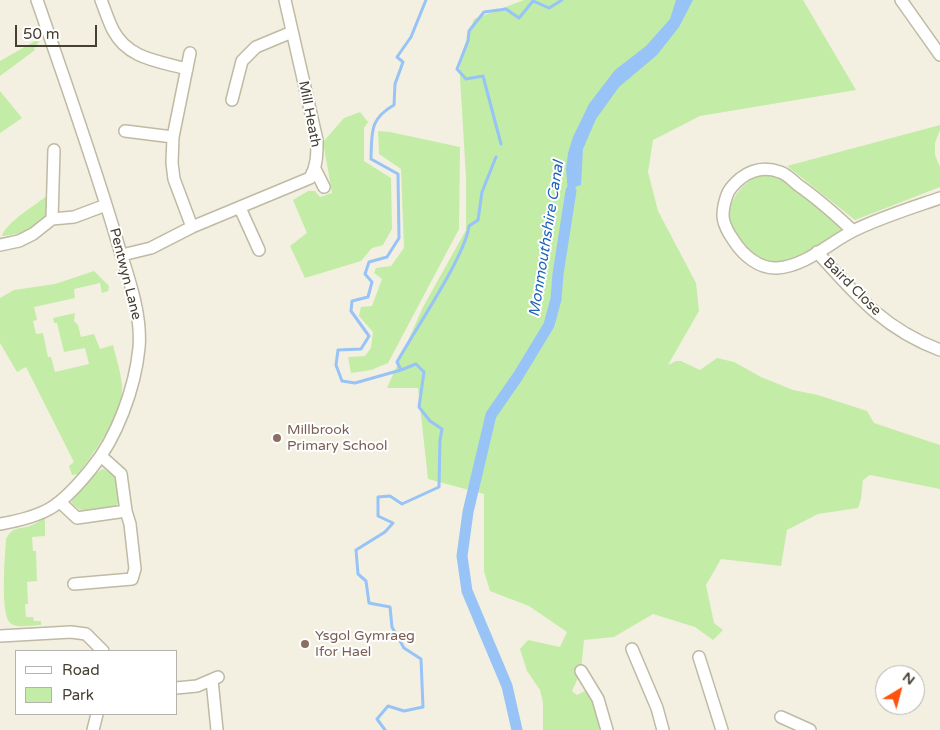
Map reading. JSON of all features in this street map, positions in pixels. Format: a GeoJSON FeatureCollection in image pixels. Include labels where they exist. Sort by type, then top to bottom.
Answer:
{"type":"FeatureCollection","features":[{"type":"Feature","properties":{"kind":"street","name":"Pentwyn Lane"},"geometry":{"type":"LineString","coordinates":[[0,524],[26,520],[44,513],[75,488],[102,457],[119,424],[133,384],[139,347],[137,311],[122,255],[37,0]]}},
{"type":"Feature","properties":{"kind":"street"},"geometry":{"type":"LineString","coordinates":[[101,0],[112,28],[120,42],[141,57],[187,69]]}},
{"type":"Feature","properties":{"kind":"street","name":"Mill Heath"},"geometry":{"type":"LineString","coordinates":[[285,0],[317,140],[315,169]]}},
{"type":"Feature","properties":{"kind":"street"},"geometry":{"type":"LineString","coordinates":[[901,0],[940,55]]}},
{"type":"Feature","properties":{"kind":"street"},"geometry":{"type":"LineString","coordinates":[[232,100],[240,87],[242,61],[256,47],[292,32]]}},
{"type":"Feature","properties":{"kind":"street"},"geometry":{"type":"LineString","coordinates":[[190,53],[173,137],[172,163],[174,179],[192,227]]}},
{"type":"Feature","properties":{"kind":"street"},"geometry":{"type":"LineString","coordinates":[[125,131],[173,137]]}},
{"type":"Feature","properties":{"kind":"street"},"geometry":{"type":"LineString","coordinates":[[52,219],[54,150]]}},
{"type":"Feature","properties":{"kind":"street"},"geometry":{"type":"LineString","coordinates":[[315,169],[324,187]]}},
{"type":"Feature","properties":{"kind":"street"},"geometry":{"type":"LineString","coordinates":[[122,255],[151,248],[192,227],[310,178],[315,169]]}},
{"type":"Feature","properties":{"kind":"street"},"geometry":{"type":"LineString","coordinates":[[854,231],[827,206],[782,172],[757,169],[745,175],[728,192],[723,207],[722,218],[727,231],[736,245],[759,265],[776,268],[795,264],[854,231],[893,214],[940,198]]}},
{"type":"Feature","properties":{"kind":"street"},"geometry":{"type":"LineString","coordinates":[[0,245],[18,241],[33,234],[52,219],[74,217],[106,205]]}},
{"type":"Feature","properties":{"kind":"street"},"geometry":{"type":"LineString","coordinates":[[240,208],[259,250]]}},
{"type":"Feature","properties":{"kind":"street","name":"Baird Close"},"geometry":{"type":"LineString","coordinates":[[818,252],[859,298],[892,326],[928,346],[940,350]]}},
{"type":"Feature","properties":{"kind":"street"},"geometry":{"type":"LineString","coordinates":[[74,584],[132,579],[135,569],[130,524],[126,511],[121,474],[102,457]]}},
{"type":"Feature","properties":{"kind":"street"},"geometry":{"type":"LineString","coordinates":[[60,502],[76,518],[126,511]]}},
{"type":"Feature","properties":{"kind":"street"},"geometry":{"type":"LineString","coordinates":[[0,636],[72,632],[86,634],[102,650]]}},
{"type":"Feature","properties":{"kind":"street"},"geometry":{"type":"LineString","coordinates":[[632,648],[654,698],[663,730]]}},
{"type":"Feature","properties":{"kind":"street"},"geometry":{"type":"LineString","coordinates":[[699,657],[722,730]]}},
{"type":"Feature","properties":{"kind":"street"},"geometry":{"type":"LineString","coordinates":[[581,671],[598,699],[607,730]]}},
{"type":"Feature","properties":{"kind":"street"},"geometry":{"type":"LineString","coordinates":[[178,688],[198,686],[215,678],[217,730]]}},
{"type":"Feature","properties":{"kind":"street"},"geometry":{"type":"LineString","coordinates":[[93,730],[97,715]]}},
{"type":"Feature","properties":{"kind":"street"},"geometry":{"type":"LineString","coordinates":[[781,717],[810,730]]}},
{"type":"Feature","properties":{"kind":"green space"},"geometry":{"type":"Polygon","coordinates":[[[524,0],[803,0],[856,90],[700,116],[653,140],[648,172],[658,211],[696,283],[699,311],[668,365],[681,361],[700,370],[717,358],[734,362],[761,377],[793,390],[818,395],[867,411],[874,423],[940,445],[940,489],[870,475],[863,480],[858,508],[818,514],[787,530],[781,566],[721,559],[706,585],[714,623],[723,630],[713,640],[695,627],[653,614],[614,637],[584,640],[581,671],[572,691],[577,695],[585,691],[593,702],[600,730],[543,730],[543,703],[540,690],[527,671],[520,649],[528,640],[560,647],[567,632],[529,606],[490,591],[484,571],[484,494],[428,479],[418,388],[387,388],[423,307],[466,230],[466,177],[459,61],[474,19],[524,0]]]}},
{"type":"Feature","properties":{"kind":"green space"},"geometry":{"type":"Polygon","coordinates":[[[42,37],[35,50],[0,76],[0,61],[42,37]]]}},
{"type":"Feature","properties":{"kind":"green space"},"geometry":{"type":"Polygon","coordinates":[[[0,91],[22,118],[0,133],[0,91]]]}},
{"type":"Feature","properties":{"kind":"green space"},"geometry":{"type":"Polygon","coordinates":[[[360,112],[368,122],[364,128],[364,161],[391,178],[392,229],[383,245],[372,248],[361,261],[305,278],[290,246],[307,233],[293,200],[308,191],[315,191],[320,197],[332,193],[323,142],[344,118],[360,112]]]}},
{"type":"Feature","properties":{"kind":"green space"},"geometry":{"type":"Polygon","coordinates":[[[940,125],[935,143],[935,155],[940,167],[940,187],[855,220],[787,166],[940,125]]]}},
{"type":"Feature","properties":{"kind":"green space"},"geometry":{"type":"Polygon","coordinates":[[[378,131],[460,147],[459,229],[388,363],[371,370],[351,373],[348,357],[365,356],[371,348],[373,332],[359,316],[361,307],[372,306],[382,279],[374,273],[376,268],[391,266],[404,248],[401,169],[379,154],[378,131]]]}},
{"type":"Feature","properties":{"kind":"green space"},"geometry":{"type":"Polygon","coordinates":[[[761,174],[782,179],[844,228],[810,250],[791,259],[772,262],[756,257],[738,238],[730,222],[729,211],[734,198],[744,186],[761,174]]]}},
{"type":"Feature","properties":{"kind":"green space"},"geometry":{"type":"Polygon","coordinates":[[[48,195],[47,211],[41,223],[22,233],[2,236],[9,225],[48,195]]]}},
{"type":"Feature","properties":{"kind":"green space"},"geometry":{"type":"Polygon","coordinates":[[[94,271],[109,286],[108,291],[102,293],[100,283],[74,289],[75,298],[34,307],[37,320],[33,321],[36,334],[43,333],[48,357],[51,357],[55,372],[89,364],[85,348],[64,352],[57,323],[54,323],[53,318],[75,313],[74,321],[78,325],[81,337],[94,334],[100,349],[113,345],[120,370],[122,396],[113,419],[107,432],[84,466],[78,474],[72,475],[69,466],[74,462],[26,367],[17,372],[0,343],[0,298],[14,290],[55,284],[94,271]]]}},
{"type":"Feature","properties":{"kind":"green space"},"geometry":{"type":"Polygon","coordinates":[[[103,469],[109,472],[118,482],[120,496],[116,506],[92,512],[76,507],[71,502],[73,498],[103,469]]]}},
{"type":"Feature","properties":{"kind":"green space"},"geometry":{"type":"Polygon","coordinates":[[[45,518],[45,536],[32,537],[33,551],[36,551],[37,581],[27,582],[28,604],[25,604],[26,617],[33,617],[34,621],[41,621],[41,625],[13,625],[7,617],[4,597],[6,539],[14,530],[31,526],[45,518]]]}},
{"type":"Feature","properties":{"kind":"water"},"geometry":{"type":"Polygon","coordinates":[[[676,0],[693,0],[679,27],[657,55],[619,87],[596,119],[583,149],[581,185],[575,187],[569,205],[566,169],[568,153],[573,137],[589,104],[615,70],[646,46],[670,19],[676,0]]]}},
{"type":"Feature","properties":{"kind":"waterway"},"geometry":{"type":"LineString","coordinates":[[401,370],[355,383],[342,381],[336,365],[338,350],[361,349],[369,336],[351,311],[352,301],[368,297],[372,282],[365,274],[369,262],[387,257],[399,238],[398,174],[371,159],[372,134],[376,121],[386,110],[394,105],[395,84],[403,62],[397,57],[411,37],[426,0]]}},
{"type":"Feature","properties":{"kind":"waterway"},"geometry":{"type":"LineString","coordinates":[[501,144],[483,76],[466,79],[457,69],[468,41],[469,31],[484,12],[506,9],[519,18],[533,1],[549,8],[562,0]]}},
{"type":"Feature","properties":{"kind":"waterway"},"geometry":{"type":"LineString","coordinates":[[385,730],[377,719],[388,706],[404,711],[423,707],[421,659],[404,648],[392,627],[390,607],[369,603],[366,581],[358,574],[356,550],[385,532],[393,523],[378,516],[378,497],[390,496],[402,504],[439,487],[442,429],[430,421],[419,407],[424,372],[416,364],[401,370],[397,362],[454,265],[465,242],[469,226],[478,220],[482,192],[496,157]]}},
{"type":"Feature","properties":{"kind":"waterway","name":"Monmouthshire Canal"},"geometry":{"type":"LineString","coordinates":[[517,730],[507,686],[467,591],[462,556],[468,512],[491,415],[518,376],[549,325],[556,299],[571,191]]}},
{"type":"Feature","properties":{"kind":"place","name":"Millbrook Primary School"},"geometry":{"type":"Point","coordinates":[277,438]}},
{"type":"Feature","properties":{"kind":"place","name":"Ysgol Gymraeg Ifor Hael"},"geometry":{"type":"Point","coordinates":[305,644]}}]}
